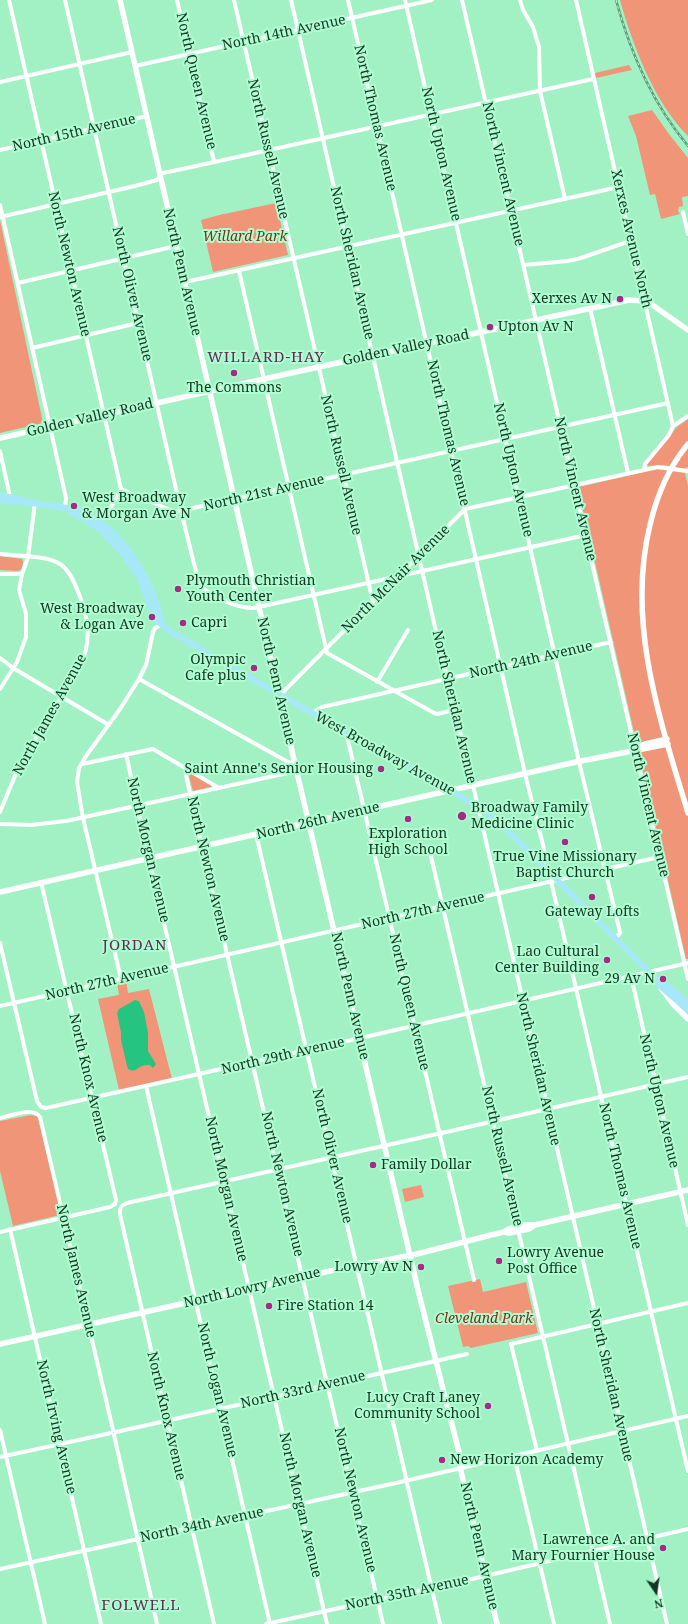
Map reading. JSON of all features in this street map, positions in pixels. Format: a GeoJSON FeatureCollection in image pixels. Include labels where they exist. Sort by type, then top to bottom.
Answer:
{"type":"FeatureCollection","features":[{"type":"Feature","properties":{"kind":"main road","name":"North Penn Avenue"},"geometry":{"type":"LineString","coordinates":[[120,0],[295,764],[310,822],[436,1361],[435,1365],[497,1624]]}},
{"type":"Feature","properties":{"kind":"main road","name":"Golden Valley Road"},"geometry":{"type":"LineString","coordinates":[[0,438],[590,308],[629,300],[644,301]]}},
{"type":"Feature","properties":{"kind":"main road"},"geometry":{"type":"LineString","coordinates":[[644,301],[688,330]]}},
{"type":"Feature","properties":{"kind":"main road"},"geometry":{"type":"LineString","coordinates":[[688,444],[670,468],[659,494],[646,540],[643,557],[641,590],[645,652],[667,741],[688,813]]}},
{"type":"Feature","properties":{"kind":"main road","name":"West Broadway Avenue"},"geometry":{"type":"LineString","coordinates":[[0,496],[10,497],[25,502]]}},
{"type":"Feature","properties":{"kind":"main road","name":"West Broadway Avenue"},"geometry":{"type":"LineString","coordinates":[[0,502],[25,502],[66,508],[72,507],[95,519],[117,537],[140,567],[149,584],[162,624]]}},
{"type":"Feature","properties":{"kind":"main road","name":"West Broadway Avenue"},"geometry":{"type":"LineString","coordinates":[[66,508],[100,530],[125,556],[140,578],[155,619],[175,636],[478,807],[499,822],[543,866],[554,881],[648,972],[656,979],[663,982],[688,1003]]}},
{"type":"Feature","properties":{"kind":"main road","name":"North 26th Avenue"},"geometry":{"type":"LineString","coordinates":[[0,892],[635,749],[644,744],[667,741]]}},
{"type":"Feature","properties":{"kind":"main road","name":"West Broadway Avenue"},"geometry":{"type":"LineString","coordinates":[[656,979],[669,1000],[688,1019]]}},
{"type":"Feature","properties":{"kind":"main road","name":"West Broadway Avenue"},"geometry":{"type":"LineString","coordinates":[[660,986],[688,1010]]}},
{"type":"Feature","properties":{"kind":"main road","name":"North Lowry Avenue"},"geometry":{"type":"LineString","coordinates":[[0,1344],[410,1255],[504,1232],[508,1229],[519,1229],[528,1224],[534,1225],[573,1217],[688,1190]]}},
{"type":"Feature","properties":{"kind":"street","name":"North Newton Avenue"},"geometry":{"type":"LineString","coordinates":[[9,0],[121,489]]}},
{"type":"Feature","properties":{"kind":"street","name":"North Oliver Avenue"},"geometry":{"type":"LineString","coordinates":[[65,0],[198,584],[224,601],[235,606],[250,608],[259,607]]}},
{"type":"Feature","properties":{"kind":"street","name":"North Queen Avenue"},"geometry":{"type":"LineString","coordinates":[[177,0],[214,162]]}},
{"type":"Feature","properties":{"kind":"street","name":"North Russell Avenue"},"geometry":{"type":"LineString","coordinates":[[234,0],[373,602]]}},
{"type":"Feature","properties":{"kind":"street","name":"North Sheridan Avenue"},"geometry":{"type":"LineString","coordinates":[[292,0],[454,710],[478,807],[667,1624]]}},
{"type":"Feature","properties":{"kind":"street","name":"North Thomas Avenue"},"geometry":{"type":"LineString","coordinates":[[348,0],[545,856],[543,866]]}},
{"type":"Feature","properties":{"kind":"street","name":"North Upton Avenue"},"geometry":{"type":"LineString","coordinates":[[405,0],[520,497],[579,761],[620,928],[620,933],[615,939]]}},
{"type":"Feature","properties":{"kind":"street","name":"North 14th Avenue"},"geometry":{"type":"LineString","coordinates":[[135,66],[432,0]]}},
{"type":"Feature","properties":{"kind":"street","name":"North Vincent Avenue"},"geometry":{"type":"LineString","coordinates":[[462,0],[575,485],[659,857],[686,964],[688,979]]}},
{"type":"Feature","properties":{"kind":"street"},"geometry":{"type":"LineString","coordinates":[[520,0],[523,10],[533,26],[539,47],[540,91],[565,199]]}},
{"type":"Feature","properties":{"kind":"street","name":"Xerxes Avenue North"},"geometry":{"type":"LineString","coordinates":[[576,0],[673,426]]}},
{"type":"Feature","properties":{"kind":"street"},"geometry":{"type":"LineString","coordinates":[[0,82],[132,52]]}},
{"type":"Feature","properties":{"kind":"street"},"geometry":{"type":"LineString","coordinates":[[1,216],[157,180],[161,178],[164,173],[593,79]]}},
{"type":"Feature","properties":{"kind":"street","name":"North 15th Avenue"},"geometry":{"type":"LineString","coordinates":[[0,150],[147,116]]}},
{"type":"Feature","properties":{"kind":"street"},"geometry":{"type":"LineString","coordinates":[[185,282],[619,187]]}},
{"type":"Feature","properties":{"kind":"street"},"geometry":{"type":"LineString","coordinates":[[0,205],[1,216],[18,283],[66,498],[66,508]]}},
{"type":"Feature","properties":{"kind":"street"},"geometry":{"type":"LineString","coordinates":[[683,212],[688,234]]}},
{"type":"Feature","properties":{"kind":"street"},"geometry":{"type":"LineString","coordinates":[[524,265],[581,258],[630,241]]}},
{"type":"Feature","properties":{"kind":"street"},"geometry":{"type":"LineString","coordinates":[[18,283],[176,246]]}},
{"type":"Feature","properties":{"kind":"street"},"geometry":{"type":"LineString","coordinates":[[239,271],[326,650],[329,655],[434,713],[437,714],[454,710]]}},
{"type":"Feature","properties":{"kind":"street"},"geometry":{"type":"LineString","coordinates":[[590,308],[628,474]]}},
{"type":"Feature","properties":{"kind":"street"},"geometry":{"type":"LineString","coordinates":[[32,348],[138,323]]}},
{"type":"Feature","properties":{"kind":"street","name":"North 21st Avenue"},"geometry":{"type":"LineString","coordinates":[[121,489],[175,512],[668,403]]}},
{"type":"Feature","properties":{"kind":"street"},"geometry":{"type":"LineString","coordinates":[[644,470],[645,464],[669,435],[673,426],[688,416]]}},
{"type":"Feature","properties":{"kind":"street"},"geometry":{"type":"LineString","coordinates":[[0,451],[10,497]]}},
{"type":"Feature","properties":{"kind":"street"},"geometry":{"type":"LineString","coordinates":[[465,509],[658,467],[688,471]]}},
{"type":"Feature","properties":{"kind":"street"},"geometry":{"type":"LineString","coordinates":[[95,519],[112,507],[121,489]]}},
{"type":"Feature","properties":{"kind":"street"},"geometry":{"type":"LineString","coordinates":[[0,689],[21,653],[26,632],[25,610],[19,590],[22,574],[28,557],[35,503]]}},
{"type":"Feature","properties":{"kind":"street","name":"North McNair Avenue"},"geometry":{"type":"LineString","coordinates":[[280,695],[465,509]]}},
{"type":"Feature","properties":{"kind":"street"},"geometry":{"type":"LineString","coordinates":[[259,607],[586,535]]}},
{"type":"Feature","properties":{"kind":"street","name":"North James Avenue"},"geometry":{"type":"LineString","coordinates":[[0,554],[54,561],[66,569],[74,581],[85,611],[88,635],[86,652],[80,666],[19,766],[0,812]]}},
{"type":"Feature","properties":{"kind":"street"},"geometry":{"type":"LineString","coordinates":[[0,574],[22,574]]}},
{"type":"Feature","properties":{"kind":"street"},"geometry":{"type":"LineString","coordinates":[[121,979],[83,818],[77,787],[78,774],[82,764],[139,679],[146,665],[153,632],[155,628],[162,624]]}},
{"type":"Feature","properties":{"kind":"street"},"geometry":{"type":"LineString","coordinates":[[377,682],[408,630]]}},
{"type":"Feature","properties":{"kind":"street","name":"North 24th Avenue"},"geometry":{"type":"LineString","coordinates":[[312,713],[322,707],[611,642]]}},
{"type":"Feature","properties":{"kind":"street"},"geometry":{"type":"LineString","coordinates":[[0,658],[13,668],[109,725]]}},
{"type":"Feature","properties":{"kind":"street"},"geometry":{"type":"LineString","coordinates":[[139,679],[288,762],[295,764]]}},
{"type":"Feature","properties":{"kind":"street","name":"North Queen Avenue"},"geometry":{"type":"LineString","coordinates":[[346,732],[474,1280]]}},
{"type":"Feature","properties":{"kind":"street"},"geometry":{"type":"LineString","coordinates":[[82,764],[153,749],[220,788]]}},
{"type":"Feature","properties":{"kind":"street","name":"North Morgan Avenue"},"geometry":{"type":"LineString","coordinates":[[126,754],[327,1624]]}},
{"type":"Feature","properties":{"kind":"street","name":"North Newton Avenue"},"geometry":{"type":"LineString","coordinates":[[188,769],[186,775],[190,794],[384,1624]]}},
{"type":"Feature","properties":{"kind":"street"},"geometry":{"type":"LineString","coordinates":[[0,824],[48,824],[83,818],[297,771]]}},
{"type":"Feature","properties":{"kind":"street","name":"North Oliver Avenue"},"geometry":{"type":"LineString","coordinates":[[256,834],[440,1624]]}},
{"type":"Feature","properties":{"kind":"street","name":"North Russell Avenue"},"geometry":{"type":"LineString","coordinates":[[430,852],[469,1013],[610,1624]]}},
{"type":"Feature","properties":{"kind":"street","name":"North 27th Avenue"},"geometry":{"type":"LineString","coordinates":[[0,1006],[659,857]]}},
{"type":"Feature","properties":{"kind":"street","name":"North Thomas Avenue"},"geometry":{"type":"LineString","coordinates":[[554,881],[577,989],[688,1471]]}},
{"type":"Feature","properties":{"kind":"street","name":"North Knox Avenue"},"geometry":{"type":"LineString","coordinates":[[41,882],[68,990],[116,1197],[115,1204],[110,1207],[64,1218]]}},
{"type":"Feature","properties":{"kind":"street"},"geometry":{"type":"LineString","coordinates":[[0,943],[14,1003]]}},
{"type":"Feature","properties":{"kind":"street","name":"North 29th Avenue"},"geometry":{"type":"LineString","coordinates":[[14,1003],[37,1101],[41,1107],[48,1108],[686,964]]}},
{"type":"Feature","properties":{"kind":"street","name":"North Upton Avenue"},"geometry":{"type":"LineString","coordinates":[[631,976],[688,1225]]}},
{"type":"Feature","properties":{"kind":"street"},"geometry":{"type":"LineString","coordinates":[[171,1194],[688,1077]]}},
{"type":"Feature","properties":{"kind":"street","name":"North Logan Avenue"},"geometry":{"type":"LineString","coordinates":[[146,1086],[269,1624]]}},
{"type":"Feature","properties":{"kind":"street","name":"North James Avenue"},"geometry":{"type":"LineString","coordinates":[[0,1118],[26,1112],[37,1113],[41,1120],[157,1624]]}},
{"type":"Feature","properties":{"kind":"street","name":"North Knox Avenue"},"geometry":{"type":"LineString","coordinates":[[171,1194],[127,1203],[120,1207],[120,1214],[214,1624]]}},
{"type":"Feature","properties":{"kind":"street"},"geometry":{"type":"LineString","coordinates":[[0,1232],[64,1218]]}},
{"type":"Feature","properties":{"kind":"street","name":"North Irving Avenue"},"geometry":{"type":"LineString","coordinates":[[10,1229],[101,1624]]}},
{"type":"Feature","properties":{"kind":"street"},"geometry":{"type":"LineString","coordinates":[[538,1451],[512,1344],[688,1303]]}},
{"type":"Feature","properties":{"kind":"street","name":"North 33rd Avenue"},"geometry":{"type":"LineString","coordinates":[[0,1457],[467,1354]]}},
{"type":"Feature","properties":{"kind":"street","name":"North 34th Avenue"},"geometry":{"type":"LineString","coordinates":[[0,1569],[461,1469],[688,1416]]}},
{"type":"Feature","properties":{"kind":"street"},"geometry":{"type":"LineString","coordinates":[[0,1430],[45,1624]]}},
{"type":"Feature","properties":{"kind":"street"},"geometry":{"type":"LineString","coordinates":[[514,1456],[554,1624]]}},
{"type":"Feature","properties":{"kind":"street","name":"North 35th Avenue"},"geometry":{"type":"LineString","coordinates":[[269,1624],[688,1529]]}},
{"type":"Feature","properties":{"kind":"green space"},"geometry":{"type":"Polygon","coordinates":[[[620,0],[688,0],[688,136],[676,123],[655,91],[638,54],[620,0]]]}},
{"type":"Feature","properties":{"kind":"green space"},"geometry":{"type":"Polygon","coordinates":[[[629,65],[632,70],[596,78],[595,73],[629,65]]]}},
{"type":"Feature","properties":{"kind":"green space"},"geometry":{"type":"Polygon","coordinates":[[[652,110],[688,158],[688,196],[682,197],[683,206],[679,207],[678,211],[680,214],[661,219],[655,194],[650,195],[636,136],[628,116],[652,110]]]}},
{"type":"Feature","properties":{"kind":"green space","name":"Willard Park"},"geometry":{"type":"Polygon","coordinates":[[[276,203],[288,255],[213,272],[201,220],[276,203]]]}},
{"type":"Feature","properties":{"kind":"green space"},"geometry":{"type":"Polygon","coordinates":[[[0,220],[43,423],[0,433],[0,220]]]}},
{"type":"Feature","properties":{"kind":"green space"},"geometry":{"type":"Polygon","coordinates":[[[688,419],[688,467],[684,469],[664,465],[648,466],[647,464],[677,427],[688,419]]]}},
{"type":"Feature","properties":{"kind":"green space"},"geometry":{"type":"Polygon","coordinates":[[[657,469],[685,473],[688,486],[688,959],[686,959],[578,488],[657,469]]]}},
{"type":"Feature","properties":{"kind":"green space"},"geometry":{"type":"Polygon","coordinates":[[[0,556],[22,559],[22,569],[18,571],[0,570],[0,556]]]}},
{"type":"Feature","properties":{"kind":"green space"},"geometry":{"type":"Polygon","coordinates":[[[192,774],[212,785],[211,787],[193,791],[189,776],[192,774]]]}},
{"type":"Feature","properties":{"kind":"green space"},"geometry":{"type":"Polygon","coordinates":[[[126,980],[128,993],[149,989],[172,1079],[119,1090],[98,999],[119,995],[117,982],[126,980]]]}},
{"type":"Feature","properties":{"kind":"green space"},"geometry":{"type":"Polygon","coordinates":[[[31,1115],[37,1116],[38,1118],[61,1213],[60,1215],[13,1226],[0,1171],[0,1121],[31,1115]]]}},
{"type":"Feature","properties":{"kind":"green space"},"geometry":{"type":"Polygon","coordinates":[[[421,1185],[424,1197],[405,1202],[402,1189],[421,1185]]]}},
{"type":"Feature","properties":{"kind":"green space","name":"Cleveland Park"},"geometry":{"type":"Polygon","coordinates":[[[480,1279],[483,1292],[526,1282],[538,1333],[471,1348],[468,1346],[463,1347],[448,1286],[480,1279]]]}},
{"type":"Feature","properties":{"kind":"shaded area"},"geometry":{"type":"Polygon","coordinates":[[[135,1000],[139,1001],[144,1012],[148,1033],[148,1051],[156,1064],[153,1068],[150,1065],[145,1065],[133,1070],[128,1069],[127,1066],[117,1013],[119,1009],[135,1000]]]}},
{"type":"Feature","properties":{"kind":"railway"},"geometry":{"type":"LineString","coordinates":[[616,0],[628,39],[644,77],[664,113],[688,146]]}},
{"type":"Feature","properties":{"kind":"place","name":"Xerxes Av N"},"geometry":{"type":"Point","coordinates":[620,299]}},
{"type":"Feature","properties":{"kind":"place","name":"Upton Av N"},"geometry":{"type":"Point","coordinates":[490,327]}},
{"type":"Feature","properties":{"kind":"place","name":"The Commons"},"geometry":{"type":"Point","coordinates":[234,373]}},
{"type":"Feature","properties":{"kind":"place","name":"West Broadway & Morgan Ave N"},"geometry":{"type":"Point","coordinates":[74,506]}},
{"type":"Feature","properties":{"kind":"place","name":"Plymouth Christian Youth Center"},"geometry":{"type":"Point","coordinates":[178,589]}},
{"type":"Feature","properties":{"kind":"place","name":"West Broadway & Logan Ave"},"geometry":{"type":"Point","coordinates":[152,617]}},
{"type":"Feature","properties":{"kind":"place","name":"Capri"},"geometry":{"type":"Point","coordinates":[183,623]}},
{"type":"Feature","properties":{"kind":"place","name":"Olympic Cafe plus"},"geometry":{"type":"Point","coordinates":[254,668]}},
{"type":"Feature","properties":{"kind":"place","name":"Saint Anne's Senior Housing"},"geometry":{"type":"Point","coordinates":[381,769]}},
{"type":"Feature","properties":{"kind":"place","name":"Broadway Family Medicine Clinic"},"geometry":{"type":"Point","coordinates":[462,816]}},
{"type":"Feature","properties":{"kind":"place","name":"Exploration High School"},"geometry":{"type":"Point","coordinates":[408,819]}},
{"type":"Feature","properties":{"kind":"place","name":"True Vine Missionary Baptist Church"},"geometry":{"type":"Point","coordinates":[565,842]}},
{"type":"Feature","properties":{"kind":"place","name":"Gateway Lofts"},"geometry":{"type":"Point","coordinates":[592,897]}},
{"type":"Feature","properties":{"kind":"place","name":"Lao Cultural Center Building"},"geometry":{"type":"Point","coordinates":[607,960]}},
{"type":"Feature","properties":{"kind":"place","name":"29 Av N"},"geometry":{"type":"Point","coordinates":[663,979]}},
{"type":"Feature","properties":{"kind":"place","name":"Family Dollar"},"geometry":{"type":"Point","coordinates":[373,1165]}},
{"type":"Feature","properties":{"kind":"place","name":"Lowry Avenue Post Office"},"geometry":{"type":"Point","coordinates":[499,1261]}},
{"type":"Feature","properties":{"kind":"place","name":"Lowry Av N"},"geometry":{"type":"Point","coordinates":[421,1267]}},
{"type":"Feature","properties":{"kind":"place","name":"Fire Station 14"},"geometry":{"type":"Point","coordinates":[269,1306]}},
{"type":"Feature","properties":{"kind":"place","name":"Lucy Craft Laney Community School"},"geometry":{"type":"Point","coordinates":[488,1406]}},
{"type":"Feature","properties":{"kind":"place","name":"New Horizon Academy"},"geometry":{"type":"Point","coordinates":[442,1460]}},
{"type":"Feature","properties":{"kind":"place","name":"Lawrence A. and Mary Fournier House"},"geometry":{"type":"Point","coordinates":[663,1548]}},
{"type":"Feature","properties":{"kind":"district","name":"WILLARD-HAY"},"geometry":{"type":"Point","coordinates":[266,358]}},
{"type":"Feature","properties":{"kind":"district","name":"JORDAN"},"geometry":{"type":"Point","coordinates":[135,946]}},
{"type":"Feature","properties":{"kind":"district","name":"FOLWELL"},"geometry":{"type":"Point","coordinates":[141,1606]}}]}
